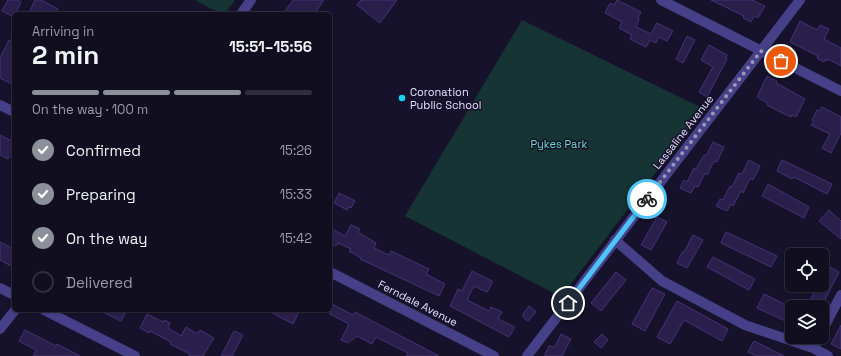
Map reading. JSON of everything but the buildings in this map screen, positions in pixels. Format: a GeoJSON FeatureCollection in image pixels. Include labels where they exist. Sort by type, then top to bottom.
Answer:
{"type":"FeatureCollection","features":[{"type":"Feature","properties":{"kind":"street"},"geometry":{"type":"LineString","coordinates":[[242,12],[251,0]]}},
{"type":"Feature","properties":{"kind":"street"},"geometry":{"type":"LineString","coordinates":[[661,0],[841,91]]}},
{"type":"Feature","properties":{"kind":"street","name":"Lassaline Avenue"},"geometry":{"type":"LineString","coordinates":[[527,356],[800,0]]}},
{"type":"Feature","properties":{"kind":"street"},"geometry":{"type":"LineString","coordinates":[[0,104],[12,111]]}},
{"type":"Feature","properties":{"kind":"street"},"geometry":{"type":"LineString","coordinates":[[615,240],[662,281],[745,325],[813,348],[828,356]]}},
{"type":"Feature","properties":{"kind":"street","name":"Ferndale Avenue"},"geometry":{"type":"LineString","coordinates":[[332,273],[494,356]]}},
{"type":"Feature","properties":{"kind":"street"},"geometry":{"type":"LineString","coordinates":[[0,288],[12,294]]}},
{"type":"Feature","properties":{"kind":"street"},"geometry":{"type":"LineString","coordinates":[[829,318],[841,295]]}},
{"type":"Feature","properties":{"kind":"street"},"geometry":{"type":"LineString","coordinates":[[0,329],[13,312]]}},
{"type":"Feature","properties":{"kind":"street"},"geometry":{"type":"LineString","coordinates":[[48,312],[135,356]]}},
{"type":"Feature","properties":{"kind":"street"},"geometry":{"type":"LineString","coordinates":[[813,348],[815,344]]}},
{"type":"Feature","properties":{"kind":"green space"},"geometry":{"type":"Polygon","coordinates":[[[195,0],[235,0],[226,12],[217,12],[195,0]]]}},
{"type":"Feature","properties":{"kind":"green space","name":"Pykes Park"},"geometry":{"type":"Polygon","coordinates":[[[522,20],[704,109],[561,297],[405,216],[522,20]]]}},
{"type":"Feature","properties":{"kind":"way so far"},"geometry":{"type":"LineString","coordinates":[[647,199],[761,51],[781,61]]}},
{"type":"Feature","properties":{"kind":"place","name":"Coronation Public School"},"geometry":{"type":"Point","coordinates":[402,98]}},
{"type":"Feature","properties":{"kind":"route"},"geometry":{"type":"LineString","coordinates":[[568,303],[647,199]]}}]}
